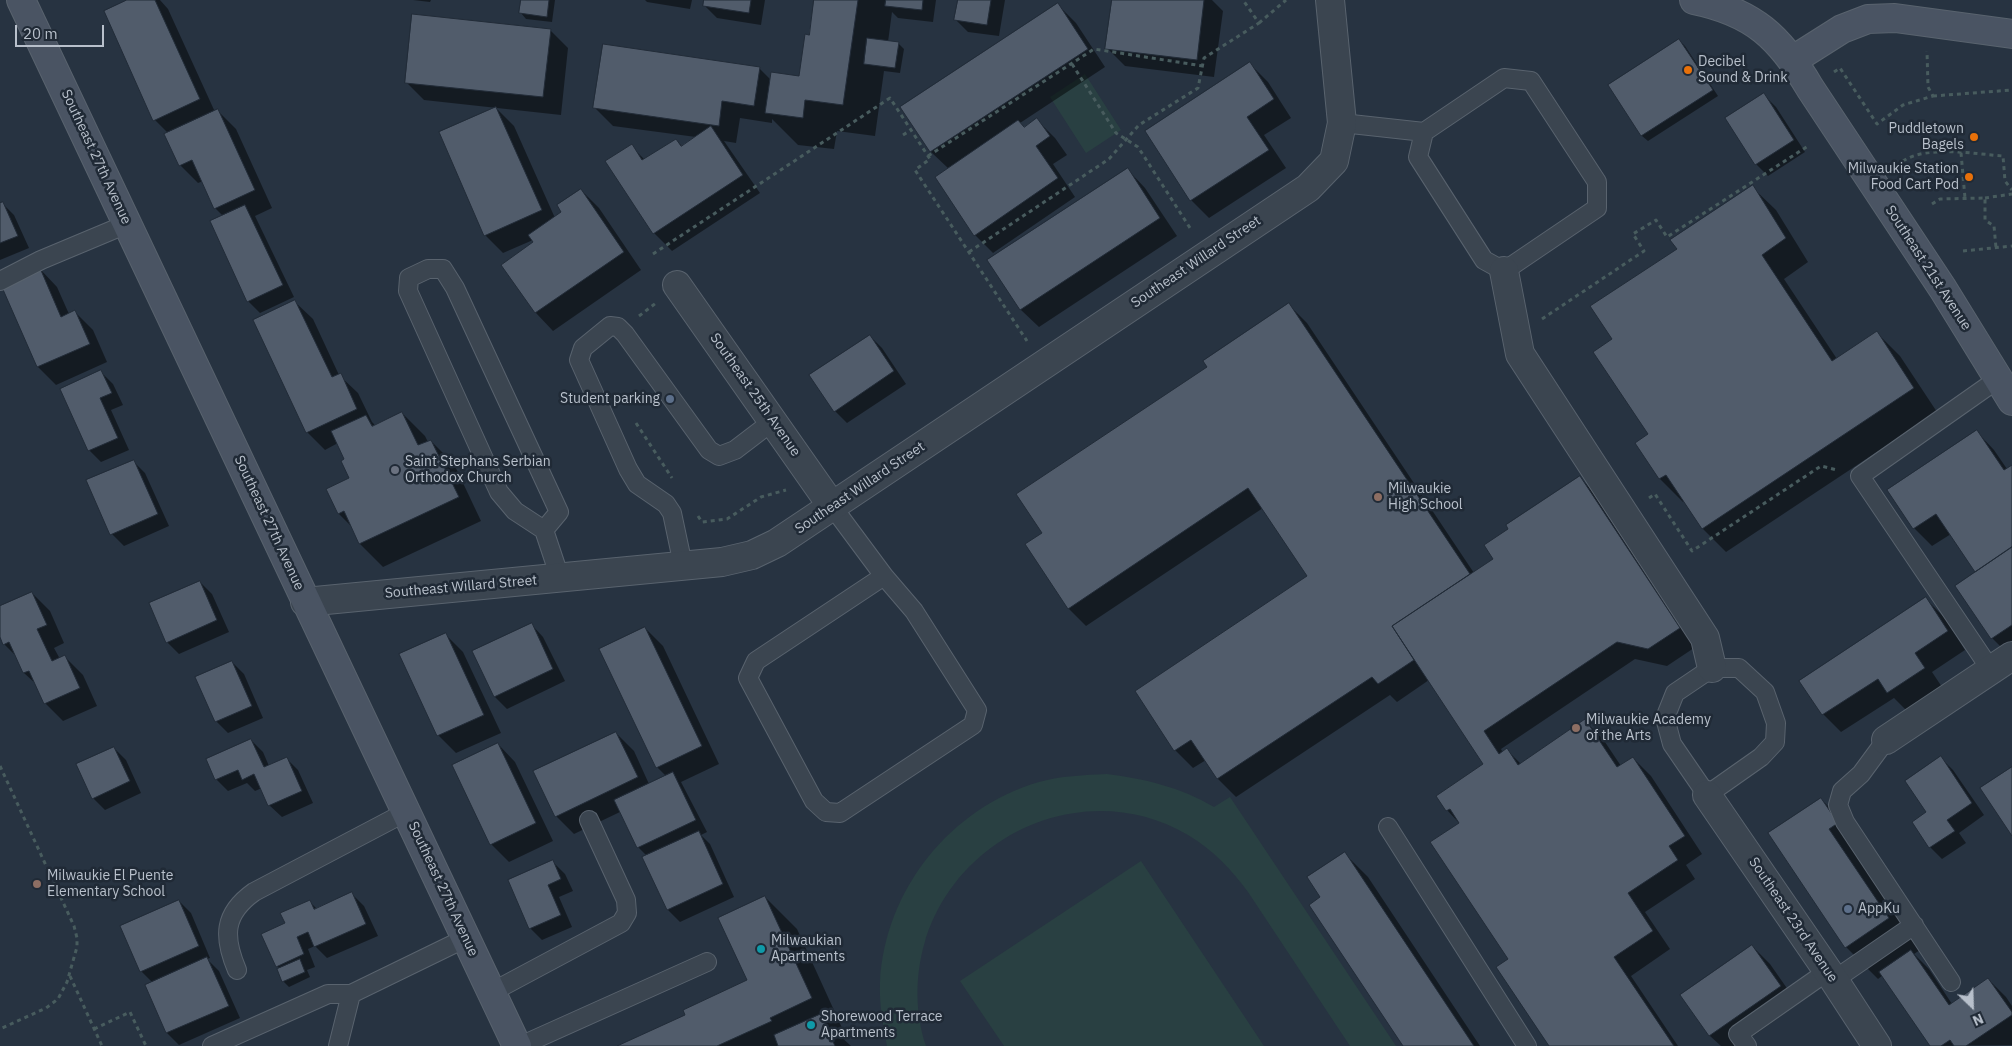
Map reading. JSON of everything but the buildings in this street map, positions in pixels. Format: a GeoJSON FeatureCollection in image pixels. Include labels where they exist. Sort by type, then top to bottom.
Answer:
{"type":"FeatureCollection","features":[{"type":"Feature","properties":{"kind":"street","name":"Southeast 27th Avenue"},"geometry":{"type":"LineString","coordinates":[[21,0],[518,1046]]}},
{"type":"Feature","properties":{"kind":"street"},"geometry":{"type":"LineString","coordinates":[[1330,0],[1342,123]]}},
{"type":"Feature","properties":{"kind":"street","name":"Southeast 21st Avenue"},"geometry":{"type":"LineString","coordinates":[[1694,0],[1714,4],[1740,14],[1771,36],[1794,60],[1815,96],[1943,288],[2005,390]]}},
{"type":"Feature","properties":{"kind":"street"},"geometry":{"type":"LineString","coordinates":[[1794,60],[1842,29],[1868,19],[1895,18],[2012,34]]}},
{"type":"Feature","properties":{"kind":"street","name":"Southeast Willard Street"},"geometry":{"type":"LineString","coordinates":[[306,602],[722,562],[752,555],[777,543],[1308,188],[1334,161],[1342,123]]}},
{"type":"Feature","properties":{"kind":"street"},"geometry":{"type":"LineString","coordinates":[[1504,271],[1520,354],[1705,638],[1712,668]]}},
{"type":"Feature","properties":{"kind":"street","name":"Southeast 25th Avenue"},"geometry":{"type":"LineString","coordinates":[[677,285],[832,506]]}},
{"type":"Feature","properties":{"kind":"street"},"geometry":{"type":"LineString","coordinates":[[1886,740],[2002,663]]}},
{"type":"Feature","properties":{"kind":"street","name":"Southeast 23rd Avenue"},"geometry":{"type":"LineString","coordinates":[[1707,796],[1877,1046]]}},
{"type":"Feature","properties":{"kind":"lane"},"geometry":{"type":"LineString","coordinates":[[1342,123],[1424,132],[1504,78],[1531,80],[1597,182],[1597,208],[1504,271],[1484,260],[1418,157],[1424,132]]}},
{"type":"Feature","properties":{"kind":"lane"},"geometry":{"type":"LineString","coordinates":[[0,281],[40,260],[127,224]]}},
{"type":"Feature","properties":{"kind":"lane"},"geometry":{"type":"LineString","coordinates":[[544,530],[559,512],[455,288],[443,269],[428,268],[409,278],[408,291],[499,492],[516,511],[544,530],[560,578]]}},
{"type":"Feature","properties":{"kind":"lane"},"geometry":{"type":"LineString","coordinates":[[683,565],[672,513],[666,504],[637,484],[628,469],[579,360],[583,348],[610,326],[618,327],[709,450],[718,456],[734,450],[773,421]]}},
{"type":"Feature","properties":{"kind":"lane"},"geometry":{"type":"LineString","coordinates":[[2002,663],[1860,476],[2005,390]]}},
{"type":"Feature","properties":{"kind":"lane"},"geometry":{"type":"LineString","coordinates":[[832,506],[884,576],[914,611],[977,710],[973,725],[840,813],[826,812],[814,801],[748,678],[756,661],[884,576]]}},
{"type":"Feature","properties":{"kind":"lane"},"geometry":{"type":"LineString","coordinates":[[1712,668],[1739,668],[1765,692],[1776,723],[1775,742],[1761,757],[1707,796],[1672,744],[1665,718],[1675,694],[1712,668]]}},
{"type":"Feature","properties":{"kind":"lane"},"geometry":{"type":"LineString","coordinates":[[1886,740],[1861,774],[1842,791],[1838,805],[1845,822],[1951,982]]}},
{"type":"Feature","properties":{"kind":"lane"},"geometry":{"type":"LineString","coordinates":[[237,970],[227,938],[234,909],[241,901],[254,892],[406,812]]}},
{"type":"Feature","properties":{"kind":"lane"},"geometry":{"type":"LineString","coordinates":[[492,992],[621,923],[627,913],[626,900],[589,820]]}},
{"type":"Feature","properties":{"kind":"lane"},"geometry":{"type":"LineString","coordinates":[[1388,827],[1527,1046]]}},
{"type":"Feature","properties":{"kind":"lane"},"geometry":{"type":"LineString","coordinates":[[1747,1046],[1738,1034],[1914,925]]}},
{"type":"Feature","properties":{"kind":"lane"},"geometry":{"type":"LineString","coordinates":[[212,1046],[328,994],[351,994],[466,938]]}},
{"type":"Feature","properties":{"kind":"lane"},"geometry":{"type":"LineString","coordinates":[[518,1046],[707,962]]}},
{"type":"Feature","properties":{"kind":"lane"},"geometry":{"type":"LineString","coordinates":[[338,1046],[351,994]]}},
{"type":"Feature","properties":{"kind":"path"},"geometry":{"type":"LineString","coordinates":[[1244,0],[1259,23]]}},
{"type":"Feature","properties":{"kind":"path"},"geometry":{"type":"LineString","coordinates":[[969,252],[1109,159],[1140,125],[1198,88],[1204,58],[1259,23],[1286,0]]}},
{"type":"Feature","properties":{"kind":"path"},"geometry":{"type":"LineString","coordinates":[[928,156],[1094,50],[1203,66]]}},
{"type":"Feature","properties":{"kind":"path"},"geometry":{"type":"LineString","coordinates":[[1926,56],[1928,87],[1933,96]]}},
{"type":"Feature","properties":{"kind":"path"},"geometry":{"type":"LineString","coordinates":[[1072,64],[1116,133],[1138,147],[1207,254]]}},
{"type":"Feature","properties":{"kind":"path"},"geometry":{"type":"LineString","coordinates":[[1832,73],[1840,68],[1877,124],[1903,106],[1933,96],[2012,90]]}},
{"type":"Feature","properties":{"kind":"path"},"geometry":{"type":"LineString","coordinates":[[654,254],[890,98],[930,160],[915,170],[1043,365]]}},
{"type":"Feature","properties":{"kind":"path"},"geometry":{"type":"LineString","coordinates":[[903,135],[911,130]]}},
{"type":"Feature","properties":{"kind":"path"},"geometry":{"type":"LineString","coordinates":[[1516,336],[1644,251],[1633,234],[1656,220],[1667,237],[1808,146]]}},
{"type":"Feature","properties":{"kind":"path"},"geometry":{"type":"LineString","coordinates":[[1903,162],[1911,155],[1951,152],[2003,156],[2005,181],[2012,190]]}},
{"type":"Feature","properties":{"kind":"path"},"geometry":{"type":"LineString","coordinates":[[1961,153],[1965,198]]}},
{"type":"Feature","properties":{"kind":"path"},"geometry":{"type":"LineString","coordinates":[[1932,204],[1940,199],[1984,198],[2012,194]]}},
{"type":"Feature","properties":{"kind":"path"},"geometry":{"type":"LineString","coordinates":[[1984,198],[1985,220],[1994,226],[1996,248]]}},
{"type":"Feature","properties":{"kind":"path"},"geometry":{"type":"LineString","coordinates":[[1963,251],[2012,246]]}},
{"type":"Feature","properties":{"kind":"path"},"geometry":{"type":"LineString","coordinates":[[620,329],[649,309],[677,285]]}},
{"type":"Feature","properties":{"kind":"path"},"geometry":{"type":"LineString","coordinates":[[633,418],[675,482]]}},
{"type":"Feature","properties":{"kind":"path"},"geometry":{"type":"LineString","coordinates":[[1655,494],[1692,551],[1813,471]]}},
{"type":"Feature","properties":{"kind":"path"},"geometry":{"type":"LineString","coordinates":[[697,514],[702,522],[728,519],[761,497],[790,489]]}},
{"type":"Feature","properties":{"kind":"path"},"geometry":{"type":"LineString","coordinates":[[0,766],[74,926],[77,947],[69,975],[58,999],[46,1008],[0,1028]]}},
{"type":"Feature","properties":{"kind":"path"},"geometry":{"type":"LineString","coordinates":[[69,975],[102,1046]]}},
{"type":"Feature","properties":{"kind":"path"},"geometry":{"type":"LineString","coordinates":[[94,1028],[130,1012],[146,1046]]}},
{"type":"Feature","properties":{"kind":"green space"},"geometry":{"type":"Polygon","coordinates":[[[1085,74],[1121,130],[1086,153],[1050,97],[1085,74]]]}},
{"type":"Feature","properties":{"kind":"green space"},"geometry":{"type":"Polygon","coordinates":[[[1107,774],[1135,778],[1175,789],[1214,807],[1230,797],[1396,1046],[1350,1046],[1248,892],[1228,868],[1206,847],[1188,835],[1149,818],[1108,811],[1068,814],[1029,826],[994,846],[964,873],[940,906],[921,957],[918,1008],[926,1046],[887,1046],[880,990],[885,948],[894,916],[909,885],[928,857],[951,832],[977,811],[1007,794],[1047,780],[1107,774]]]}},
{"type":"Feature","properties":{"kind":"green space"},"geometry":{"type":"Polygon","coordinates":[[[1141,861],[1264,1046],[1004,1046],[960,981],[1141,861]]]}},
{"type":"Feature","properties":{"kind":"place","name":"Decibel Sound & Drink"},"geometry":{"type":"Point","coordinates":[1688,70]}},
{"type":"Feature","properties":{"kind":"place","name":"Puddletown Bagels"},"geometry":{"type":"Point","coordinates":[1974,137]}},
{"type":"Feature","properties":{"kind":"place","name":"Milwaukie Station Food Cart Pod"},"geometry":{"type":"Point","coordinates":[1969,177]}},
{"type":"Feature","properties":{"kind":"place","name":"Student parking"},"geometry":{"type":"Point","coordinates":[670,399]}},
{"type":"Feature","properties":{"kind":"place","name":"Saint Stephans Serbian Orthodox Church"},"geometry":{"type":"Point","coordinates":[395,470]}},
{"type":"Feature","properties":{"kind":"place","name":"Milwaukie High School"},"geometry":{"type":"Point","coordinates":[1378,497]}},
{"type":"Feature","properties":{"kind":"place","name":"Milwaukie Academy of the Arts"},"geometry":{"type":"Point","coordinates":[1576,728]}},
{"type":"Feature","properties":{"kind":"place","name":"Milwaukie El Puente Elementary School"},"geometry":{"type":"Point","coordinates":[37,884]}},
{"type":"Feature","properties":{"kind":"place","name":"AppKu"},"geometry":{"type":"Point","coordinates":[1848,909]}},
{"type":"Feature","properties":{"kind":"place","name":"Milwaukian Apartments"},"geometry":{"type":"Point","coordinates":[761,949]}},
{"type":"Feature","properties":{"kind":"place","name":"Shorewood Terrace Apartments"},"geometry":{"type":"Point","coordinates":[811,1025]}}]}
